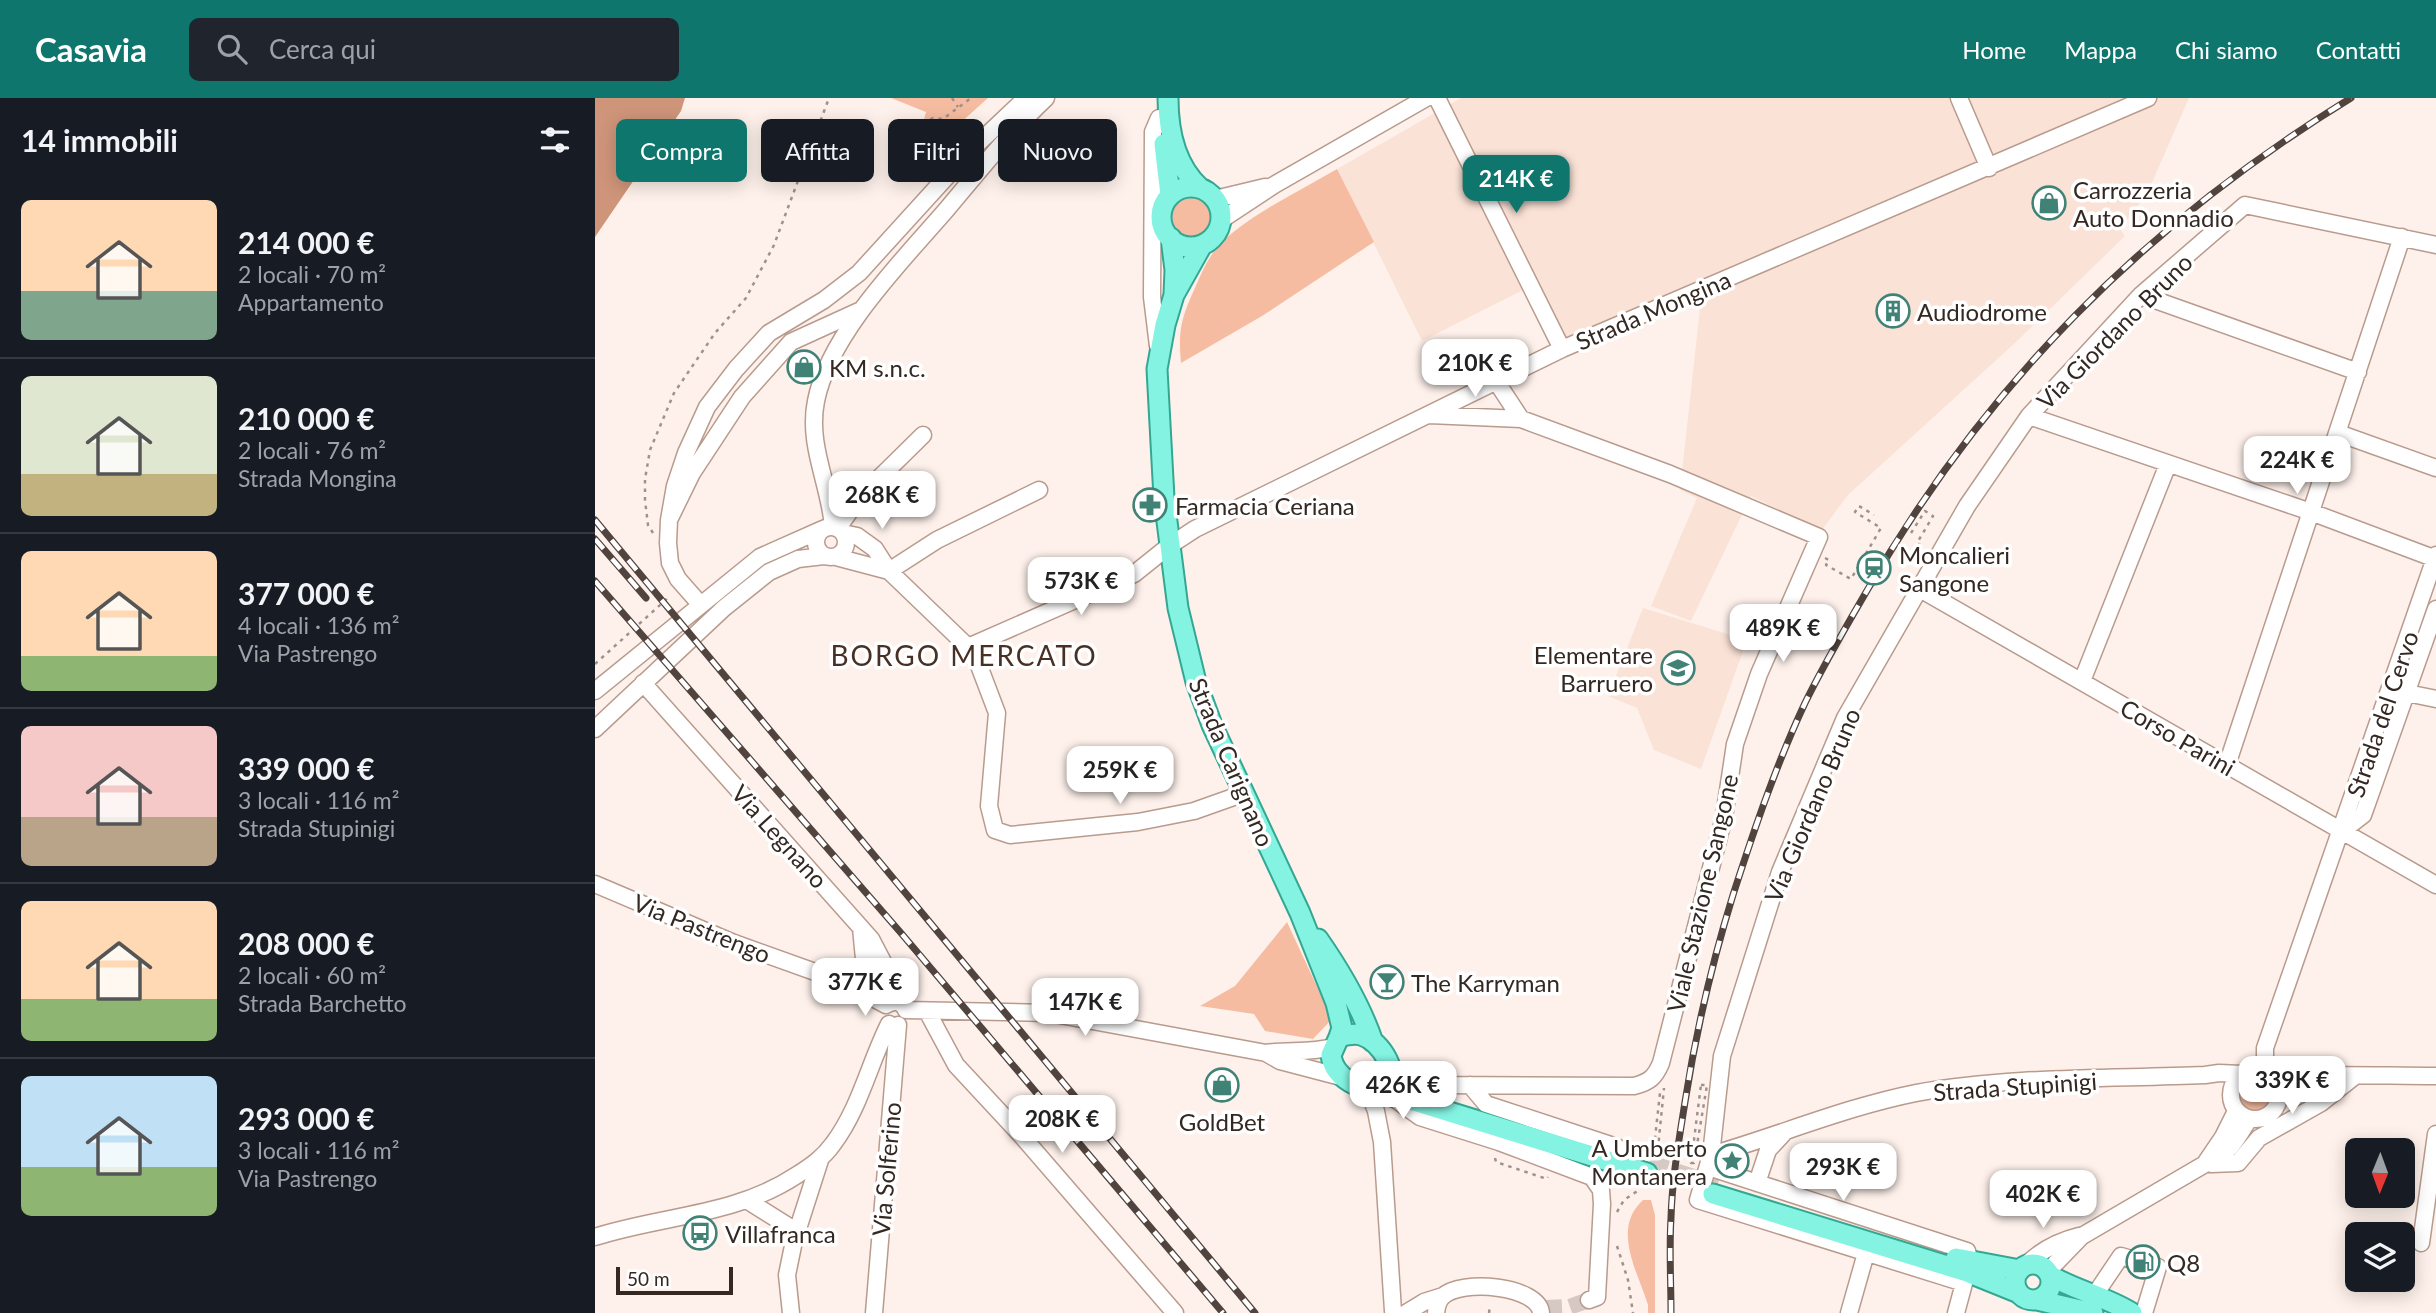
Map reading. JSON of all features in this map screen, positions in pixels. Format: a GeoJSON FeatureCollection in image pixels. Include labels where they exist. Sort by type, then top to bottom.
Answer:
{"type":"FeatureCollection","features":[{"type":"Feature","properties":{"kind":"main road","name":"Strada Carignano"},"geometry":{"type":"LineString","coordinates":[[1156,98],[1170,195]]}},
{"type":"Feature","properties":{"kind":"main road"},"geometry":{"type":"LineString","coordinates":[[1168,98],[1173,144],[1183,170],[1208,194],[1221,213],[1214,236],[1202,245],[1183,245],[1171,238],[1163,228],[1161,218],[1170,195],[1182,188],[1208,194]]}},
{"type":"Feature","properties":{"kind":"main road","name":"Strada Carignano"},"geometry":{"type":"LineString","coordinates":[[1171,238],[1175,270],[1174,295],[1159,355],[1160,446],[1178,608],[1196,682],[1212,725],[1300,913],[1336,1003],[1342,1028],[1336,1042]]}},
{"type":"Feature","properties":{"kind":"main road","name":"Strada Carignano"},"geometry":{"type":"LineString","coordinates":[[1174,295],[1202,245]]}},
{"type":"Feature","properties":{"kind":"main road","name":"Strada Carignano"},"geometry":{"type":"LineString","coordinates":[[1300,913],[1335,963],[1355,998],[1373,1042]]}},
{"type":"Feature","properties":{"kind":"main road","name":"Via Pastrengo"},"geometry":{"type":"LineString","coordinates":[[1336,1042],[1359,1035],[1373,1042]]}},
{"type":"Feature","properties":{"kind":"main road"},"geometry":{"type":"LineString","coordinates":[[1336,1042],[1331,1059],[1341,1077]]}},
{"type":"Feature","properties":{"kind":"main road"},"geometry":{"type":"LineString","coordinates":[[1373,1042],[1385,1083]]}},
{"type":"Feature","properties":{"kind":"main road","name":"Via Pastrengo"},"geometry":{"type":"LineString","coordinates":[[1341,1077],[1385,1083],[1647,1171]]}},
{"type":"Feature","properties":{"kind":"main road"},"geometry":{"type":"LineString","coordinates":[[1709,1193],[1967,1272],[2028,1296],[2120,1306],[2132,1313]]}},
{"type":"Feature","properties":{"kind":"main road"},"geometry":{"type":"LineString","coordinates":[[1967,1272],[2040,1265],[2093,1304]]}},
{"type":"Feature","properties":{"kind":"main road"},"geometry":{"type":"LineString","coordinates":[[2023,1268],[2016,1279],[2028,1296]]}},
{"type":"Feature","properties":{"kind":"main road"},"geometry":{"type":"LineString","coordinates":[[2028,1296],[2047,1293],[2052,1282],[2049,1273]]}},
{"type":"Feature","properties":{"kind":"street"},"geometry":{"type":"LineString","coordinates":[[724,608],[700,604],[678,579],[670,563],[669,520],[675,486],[686,453],[708,407],[736,369],[769,333],[824,300],[859,273],[970,151],[1026,98]]}},
{"type":"Feature","properties":{"kind":"street"},"geometry":{"type":"LineString","coordinates":[[830,556],[846,547],[834,529],[832,505],[824,484],[815,440],[815,403],[820,384],[859,311],[1009,136],[1046,98]]}},
{"type":"Feature","properties":{"kind":"street"},"geometry":{"type":"LineString","coordinates":[[1221,220],[1274,185],[1426,98]]}},
{"type":"Feature","properties":{"kind":"street"},"geometry":{"type":"LineString","coordinates":[[1437,98],[1562,349]]}},
{"type":"Feature","properties":{"kind":"street"},"geometry":{"type":"LineString","coordinates":[[1959,98],[1989,168]]}},
{"type":"Feature","properties":{"kind":"street","name":"Strada Mongina"},"geometry":{"type":"LineString","coordinates":[[968,647],[1134,574],[1169,546],[1195,530],[1562,349],[2148,98]]}},
{"type":"Feature","properties":{"kind":"street","name":"Strada Carignano"},"geometry":{"type":"LineString","coordinates":[[1159,118],[1153,132],[1152,284],[1159,355]]}},
{"type":"Feature","properties":{"kind":"street"},"geometry":{"type":"LineString","coordinates":[[1208,194],[1274,185]]}},
{"type":"Feature","properties":{"kind":"street","name":"Via Giordano Bruno"},"geometry":{"type":"LineString","coordinates":[[1709,1193],[1721,1056],[1780,872],[1845,718],[1967,506],[2029,416],[2141,295],[2245,205],[2402,237]]}},
{"type":"Feature","properties":{"kind":"street"},"geometry":{"type":"LineString","coordinates":[[2227,765],[2402,237],[2436,245]]}},
{"type":"Feature","properties":{"kind":"street"},"geometry":{"type":"LineString","coordinates":[[2141,295],[2358,372]]}},
{"type":"Feature","properties":{"kind":"street"},"geometry":{"type":"LineString","coordinates":[[669,520],[692,473],[742,397],[791,342],[859,311]]}},
{"type":"Feature","properties":{"kind":"street"},"geometry":{"type":"LineString","coordinates":[[1496,381],[1521,419]]}},
{"type":"Feature","properties":{"kind":"street"},"geometry":{"type":"LineString","coordinates":[[1427,415],[1521,419],[1670,474],[1816,545]]}},
{"type":"Feature","properties":{"kind":"street"},"geometry":{"type":"LineString","coordinates":[[2029,416],[2311,512],[2436,558]]}},
{"type":"Feature","properties":{"kind":"street"},"geometry":{"type":"LineString","coordinates":[[2338,433],[2436,468]]}},
{"type":"Feature","properties":{"kind":"street"},"geometry":{"type":"LineString","coordinates":[[830,556],[815,545],[817,536],[834,529],[859,498],[923,435]]}},
{"type":"Feature","properties":{"kind":"street"},"geometry":{"type":"LineString","coordinates":[[2082,681],[2168,464]]}},
{"type":"Feature","properties":{"kind":"street"},"geometry":{"type":"LineString","coordinates":[[595,729],[724,608],[776,569],[798,559],[830,556],[889,571],[937,540],[1039,490]]}},
{"type":"Feature","properties":{"kind":"street"},"geometry":{"type":"LineString","coordinates":[[595,691],[760,558],[834,529],[856,536],[875,549],[889,571],[968,647],[978,663],[997,713],[989,806],[995,830],[1010,835],[1138,822],[1194,811],[1242,794]]}},
{"type":"Feature","properties":{"kind":"street","name":"Viale Stazione Sangone"},"geometry":{"type":"LineString","coordinates":[[1385,1083],[1634,1086],[1655,1076],[1661,1063],[1724,817],[1735,744],[1759,674],[1816,545]]}},
{"type":"Feature","properties":{"kind":"street","name":"Strada del Cervo"},"geometry":{"type":"LineString","coordinates":[[2399,691],[2436,558]]}},
{"type":"Feature","properties":{"kind":"street","name":"Corso Parini"},"geometry":{"type":"LineString","coordinates":[[1920,589],[2436,886]]}},
{"type":"Feature","properties":{"kind":"street","name":"Strada del Cervo"},"geometry":{"type":"LineString","coordinates":[[2262,1078],[2265,1048],[2341,832],[2399,691],[2436,610]]}},
{"type":"Feature","properties":{"kind":"street","name":"Via Legnano"},"geometry":{"type":"LineString","coordinates":[[643,683],[878,950],[883,962],[887,1004]]}},
{"type":"Feature","properties":{"kind":"street"},"geometry":{"type":"LineString","coordinates":[[2399,691],[2436,699]]}},
{"type":"Feature","properties":{"kind":"street","name":"Via Pastrengo"},"geometry":{"type":"LineString","coordinates":[[595,884],[734,943],[843,982],[887,1004],[894,1001],[900,1003],[906,1010],[1049,1013],[1266,1053],[1317,1052],[1336,1042]]}},
{"type":"Feature","properties":{"kind":"street"},"geometry":{"type":"LineString","coordinates":[[843,982],[857,977],[865,969],[861,928]]}},
{"type":"Feature","properties":{"kind":"street"},"geometry":{"type":"LineString","coordinates":[[887,1004],[883,1014],[894,1024]]}},
{"type":"Feature","properties":{"kind":"street"},"geometry":{"type":"LineString","coordinates":[[595,1237],[748,1201],[785,1183],[820,1160],[834,1143],[855,1108],[876,1052],[894,1024],[905,1020],[906,1010]]}},
{"type":"Feature","properties":{"kind":"street"},"geometry":{"type":"LineString","coordinates":[[927,1011],[956,1065],[1021,1135],[1175,1313]]}},
{"type":"Feature","properties":{"kind":"street","name":"Via Solferino"},"geometry":{"type":"LineString","coordinates":[[874,1313],[894,1024]]}},
{"type":"Feature","properties":{"kind":"street","name":"Via Pastrengo"},"geometry":{"type":"LineString","coordinates":[[1266,1053],[1280,1061],[1341,1077]]}},
{"type":"Feature","properties":{"kind":"street","name":"Strada Stupinigi"},"geometry":{"type":"LineString","coordinates":[[1710,1161],[1789,1129],[1853,1109],[1915,1093],[1978,1084],[2205,1076],[2219,1073],[2262,1078],[2319,1074],[2436,1076]]}},
{"type":"Feature","properties":{"kind":"street","name":"Strada Stupinigi"},"geometry":{"type":"LineString","coordinates":[[2205,1076],[2231,1088]]}},
{"type":"Feature","properties":{"kind":"street"},"geometry":{"type":"LineString","coordinates":[[2205,1164],[2238,1163],[2259,1138],[2321,1103],[2355,1076]]}},
{"type":"Feature","properties":{"kind":"street"},"geometry":{"type":"LineString","coordinates":[[2262,1078],[2279,1100],[2271,1114],[2257,1120],[2242,1115],[2230,1100],[2231,1088],[2262,1078]]}},
{"type":"Feature","properties":{"kind":"street"},"geometry":{"type":"LineString","coordinates":[[1543,1310],[1537,1302],[1499,1287],[1473,1286],[1398,1313],[1382,1142],[1376,1111],[1385,1083],[1420,1117],[1499,1142],[1592,1177],[1601,1190],[1602,1218],[1597,1297],[1589,1300]]}},
{"type":"Feature","properties":{"kind":"street"},"geometry":{"type":"LineString","coordinates":[[1470,1085],[1486,1104],[1617,1147]]}},
{"type":"Feature","properties":{"kind":"street"},"geometry":{"type":"LineString","coordinates":[[2023,1268],[2036,1255],[2064,1240],[2082,1236],[2205,1164],[2242,1115]]}},
{"type":"Feature","properties":{"kind":"street"},"geometry":{"type":"LineString","coordinates":[[1757,1183],[1768,1150],[1775,1140],[1789,1129]]}},
{"type":"Feature","properties":{"kind":"street"},"geometry":{"type":"LineString","coordinates":[[2421,1242],[2436,1134]]}},
{"type":"Feature","properties":{"kind":"street"},"geometry":{"type":"LineString","coordinates":[[791,1313],[787,1275],[796,1231],[820,1160]]}},
{"type":"Feature","properties":{"kind":"street"},"geometry":{"type":"LineString","coordinates":[[1710,1161],[1757,1183],[1967,1251],[1967,1272],[1956,1313]]}},
{"type":"Feature","properties":{"kind":"street"},"geometry":{"type":"LineString","coordinates":[[1709,1193],[1866,1253],[1967,1272]]}},
{"type":"Feature","properties":{"kind":"street"},"geometry":{"type":"LineString","coordinates":[[748,1201],[796,1231]]}},
{"type":"Feature","properties":{"kind":"street"},"geometry":{"type":"LineString","coordinates":[[595,1228],[620,1229]]}},
{"type":"Feature","properties":{"kind":"street"},"geometry":{"type":"LineString","coordinates":[[2049,1273],[2082,1236]]}},
{"type":"Feature","properties":{"kind":"street"},"geometry":{"type":"LineString","coordinates":[[1849,1313],[1866,1253]]}},
{"type":"Feature","properties":{"kind":"street"},"geometry":{"type":"LineString","coordinates":[[2093,1304],[2121,1256],[2158,1267],[2144,1313]]}},
{"type":"Feature","properties":{"kind":"street"},"geometry":{"type":"LineString","coordinates":[[1436,1313],[1443,1296]]}},
{"type":"Feature","properties":{"kind":"path"},"geometry":{"type":"LineString","coordinates":[[653,534],[648,525],[645,500],[650,450],[674,393],[715,332],[746,298],[773,245],[829,98]]}},
{"type":"Feature","properties":{"kind":"path"},"geometry":{"type":"LineString","coordinates":[[952,98],[959,108]]}},
{"type":"Feature","properties":{"kind":"path"},"geometry":{"type":"LineString","coordinates":[[943,119],[971,98]]}},
{"type":"Feature","properties":{"kind":"path"},"geometry":{"type":"LineString","coordinates":[[1816,545],[1829,560],[1826,565],[1851,579],[1881,528],[1855,512],[1859,506],[1874,515]]}},
{"type":"Feature","properties":{"kind":"path"},"geometry":{"type":"LineString","coordinates":[[1911,533],[1925,511],[1933,516],[1917,543],[1927,548],[1924,555],[1935,561]]}},
{"type":"Feature","properties":{"kind":"path"},"geometry":{"type":"LineString","coordinates":[[595,664],[671,596]]}},
{"type":"Feature","properties":{"kind":"path"},"geometry":{"type":"LineString","coordinates":[[1616,1221],[1624,1199],[1647,1171],[1661,1086]]}},
{"type":"Feature","properties":{"kind":"path"},"geometry":{"type":"LineString","coordinates":[[1691,1163],[1695,1135]]}},
{"type":"Feature","properties":{"kind":"path"},"geometry":{"type":"LineString","coordinates":[[1616,1243],[1628,1280],[1633,1313]]}},
{"type":"Feature","properties":{"kind":"path"},"geometry":{"type":"LineString","coordinates":[[1489,1313],[1490,1305]]}},
{"type":"Feature","properties":{"kind":"shaded area"},"geometry":{"type":"Polygon","coordinates":[[[595,98],[685,98],[676,119],[616,119],[616,182],[633,182],[595,237],[595,98]]]}},
{"type":"Feature","properties":{"kind":"shaded area"},"geometry":{"type":"Polygon","coordinates":[[[891,98],[988,98],[965,119],[924,119],[926,112],[891,98]]]}},
{"type":"Feature","properties":{"kind":"shaded area"},"geometry":{"type":"Polygon","coordinates":[[[1461,98],[2189,98],[2147,194],[2120,229],[2125,236],[2015,343],[1848,495],[1821,531],[1751,496],[1691,621],[1651,606],[1697,498],[1680,490],[1701,299],[1561,357],[1525,289],[1422,341],[1337,169],[1461,98]]]}},
{"type":"Feature","properties":{"kind":"shaded area"},"geometry":{"type":"Polygon","coordinates":[[[1337,169],[1374,242],[1262,316],[1181,363],[1180,333],[1183,317],[1203,270],[1219,245],[1264,211],[1337,169]]]}},
{"type":"Feature","properties":{"kind":"shaded area"},"geometry":{"type":"Polygon","coordinates":[[[1191,198],[1204,204],[1210,217],[1204,230],[1191,236],[1178,230],[1172,217],[1178,204],[1191,198]]]}},
{"type":"Feature","properties":{"kind":"shaded area","name":"Elementare Barruero"},"geometry":{"type":"Polygon","coordinates":[[[1643,608],[1747,640],[1701,769],[1654,750],[1637,708],[1608,696],[1643,608]]]}},
{"type":"Feature","properties":{"kind":"shaded area"},"geometry":{"type":"Polygon","coordinates":[[[1287,922],[1332,1019],[1313,1039],[1265,1031],[1254,1014],[1200,1006],[1235,986],[1287,922]]]}},
{"type":"Feature","properties":{"kind":"shaded area"},"geometry":{"type":"Polygon","coordinates":[[[2255,1078],[2268,1083],[2273,1096],[2268,1109],[2255,1114],[2242,1109],[2237,1096],[2242,1083],[2255,1078]]]}},
{"type":"Feature","properties":{"kind":"shaded area"},"geometry":{"type":"Polygon","coordinates":[[[1643,1200],[1651,1200],[1655,1215],[1655,1313],[1648,1313],[1628,1237],[1634,1211],[1643,1200]]]}},
{"type":"Feature","properties":{"kind":"tunnel"},"geometry":{"type":"LineString","coordinates":[[1649,1164],[1717,1186]]}},
{"type":"Feature","properties":{"kind":"tunnel"},"geometry":{"type":"LineString","coordinates":[[1546,1308],[1569,1307],[1589,1300]]}},
{"type":"Feature","properties":{"kind":"railway"},"geometry":{"type":"LineString","coordinates":[[1671,1313],[1670,1230],[1674,1174],[1689,1076],[1711,972],[1733,895],[1775,774],[1794,726],[1834,648],[1912,518],[1963,446],[2017,378],[2076,315],[2138,255],[2205,199],[2276,147],[2351,98]]}},
{"type":"Feature","properties":{"kind":"railway"},"geometry":{"type":"LineString","coordinates":[[595,520],[1255,1313]]}},
{"type":"Feature","properties":{"kind":"railway"},"geometry":{"type":"LineString","coordinates":[[595,539],[646,598]]}},
{"type":"Feature","properties":{"kind":"railway"},"geometry":{"type":"LineString","coordinates":[[595,581],[901,933],[1223,1313]]}},
{"type":"Feature","properties":{"kind":"place","name":"Carrozzeria Auto Donnadio"},"geometry":{"type":"Point","coordinates":[2049,203]}},
{"type":"Feature","properties":{"kind":"place","name":"Audiodrome"},"geometry":{"type":"Point","coordinates":[1893,311]}},
{"type":"Feature","properties":{"kind":"place","name":"KM s.n.c."},"geometry":{"type":"Point","coordinates":[804,367]}},
{"type":"Feature","properties":{"kind":"place","name":"Farmacia Ceriana"},"geometry":{"type":"Point","coordinates":[1150,505]}},
{"type":"Feature","properties":{"kind":"place","name":"Moncalieri Sangone"},"geometry":{"type":"Point","coordinates":[1874,568]}},
{"type":"Feature","properties":{"kind":"place","name":"Elementare Barruero"},"geometry":{"type":"Point","coordinates":[1678,668]}},
{"type":"Feature","properties":{"kind":"place","name":"The Karryman"},"geometry":{"type":"Point","coordinates":[1387,982]}},
{"type":"Feature","properties":{"kind":"place","name":"GoldBet"},"geometry":{"type":"Point","coordinates":[1222,1085]}},
{"type":"Feature","properties":{"kind":"place","name":"A Umberto Montanera"},"geometry":{"type":"Point","coordinates":[1732,1161]}},
{"type":"Feature","properties":{"kind":"place","name":"Villafranca"},"geometry":{"type":"Point","coordinates":[700,1233]}},
{"type":"Feature","properties":{"kind":"place","name":"Q8"},"geometry":{"type":"Point","coordinates":[2143,1262]}},
{"type":"Feature","properties":{"kind":"district","name":"BORGO MERCATO"},"geometry":{"type":"Point","coordinates":[964,655]}}]}
